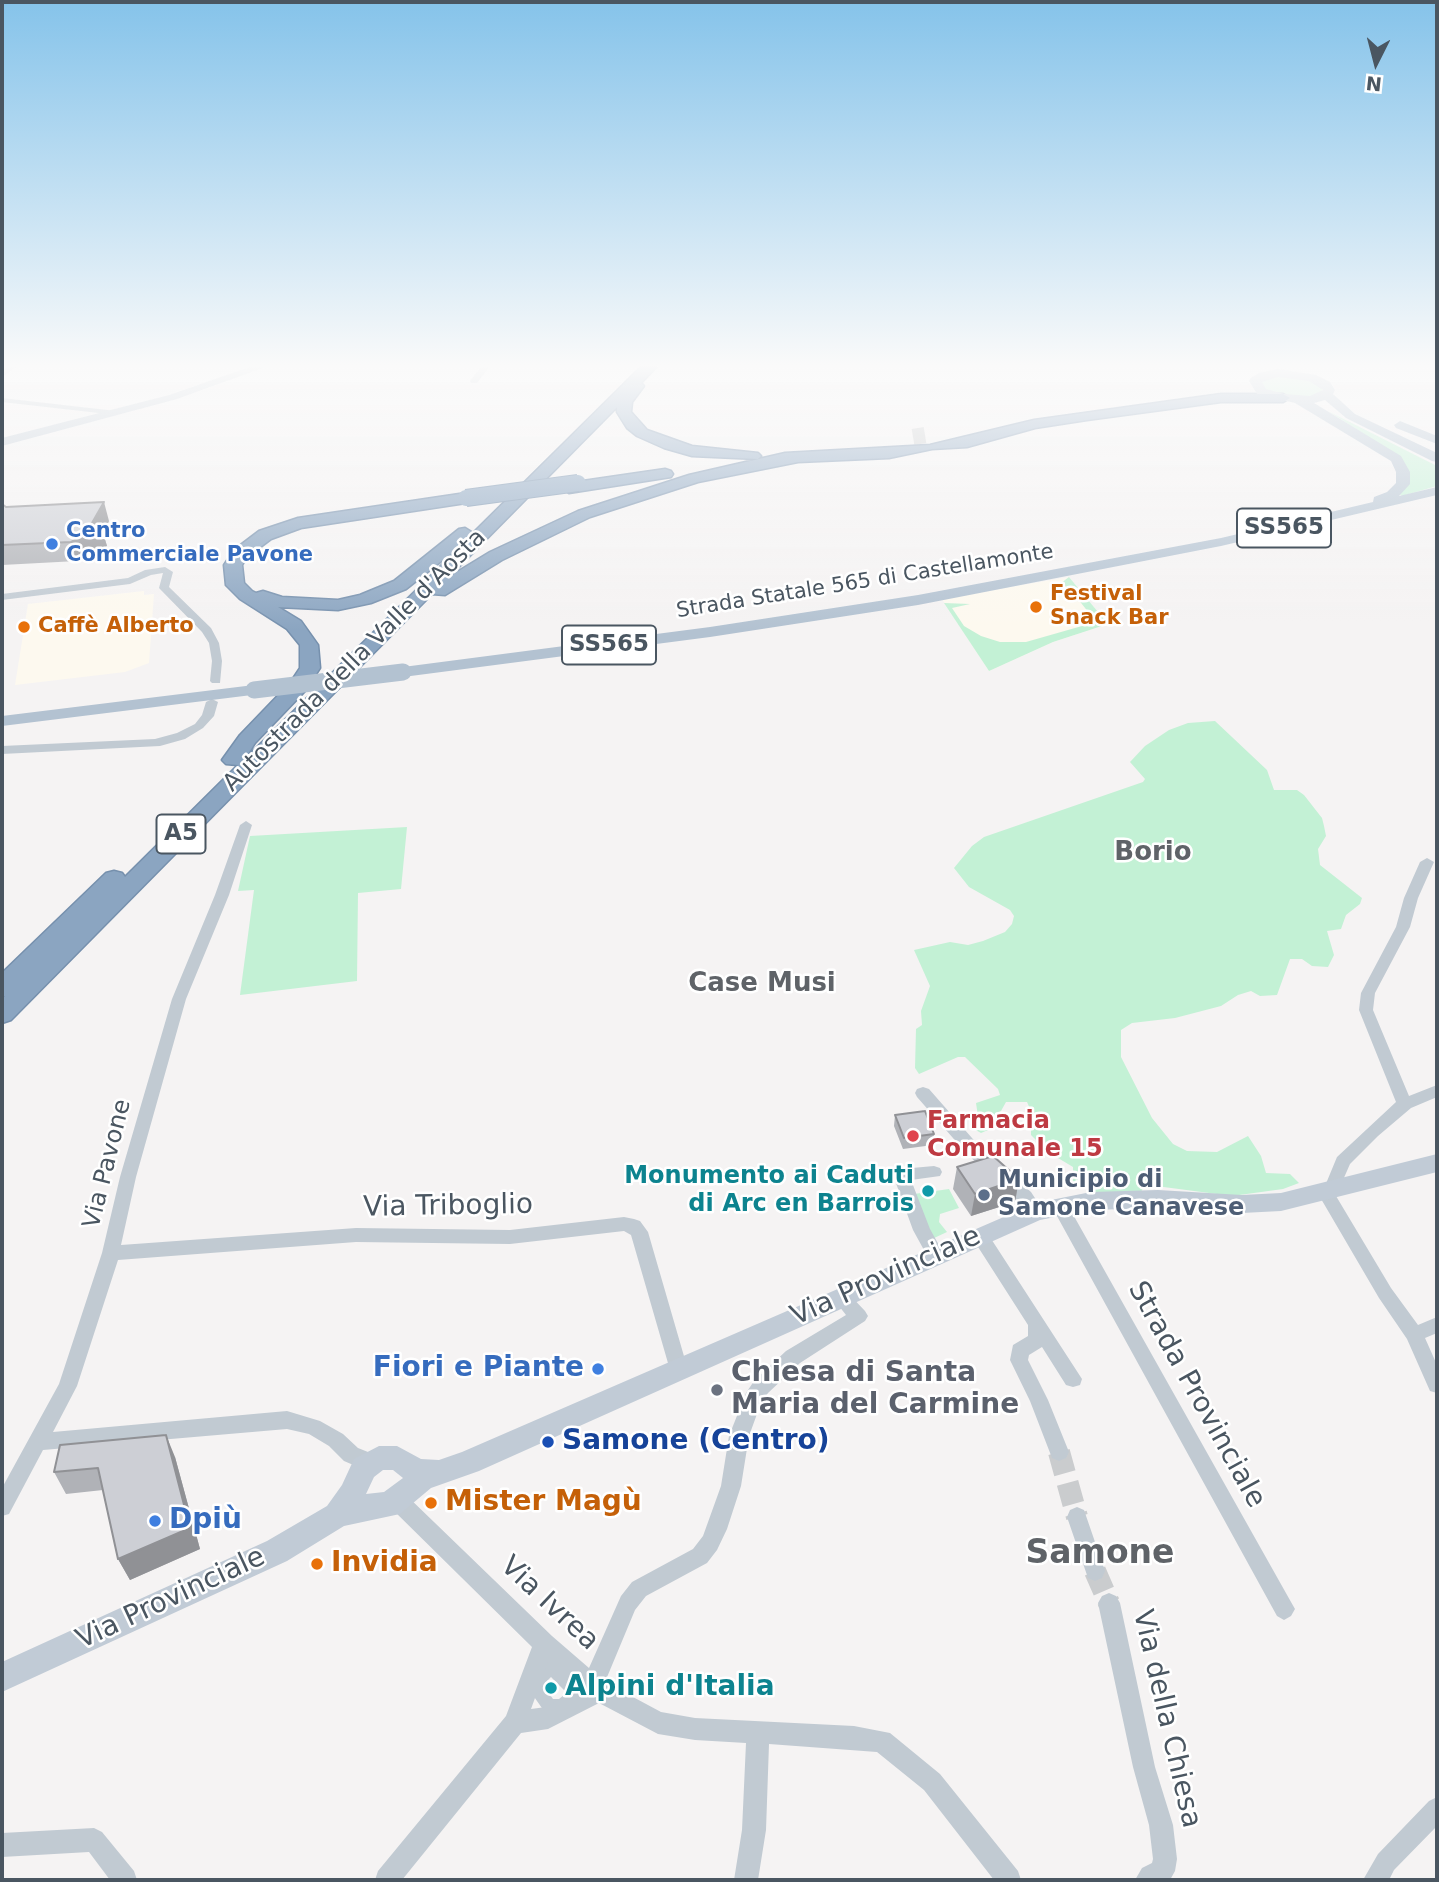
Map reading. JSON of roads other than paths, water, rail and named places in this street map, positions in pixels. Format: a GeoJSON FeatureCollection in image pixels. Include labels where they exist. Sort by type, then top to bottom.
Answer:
{"type":"FeatureCollection","features":[{"type":"Feature","properties":{"kind":"highway","name":"Autostrada della Valle d'Aosta"},"geometry":{"type":"LineString","coordinates":[[2,988],[546,455]]}},
{"type":"Feature","properties":{"kind":"highway","name":"Autostrada della Valle d'Aosta"},"geometry":{"type":"LineString","coordinates":[[2,1014],[562,455]]}},
{"type":"Feature","properties":{"kind":"highway"},"geometry":{"type":"LineString","coordinates":[[721,455],[768,456]]}},
{"type":"Feature","properties":{"kind":"highway"},"geometry":{"type":"LineString","coordinates":[[233,760],[247,739],[298,687],[310,668],[311,661],[309,645],[294,625],[246,595],[235,584],[233,565],[240,554],[265,535],[298,523],[781,455]]}},
{"type":"Feature","properties":{"kind":"highway"},"geometry":{"type":"LineString","coordinates":[[573,485],[800,457],[848,455]]}},
{"type":"Feature","properties":{"kind":"highway"},"geometry":{"type":"LineString","coordinates":[[360,655],[394,631],[420,606],[446,587],[496,556],[550,529],[665,486],[800,457]]}},
{"type":"Feature","properties":{"kind":"highway"},"geometry":{"type":"LineString","coordinates":[[463,500],[323,521],[289,529],[268,539],[252,551],[244,563],[242,574],[253,590],[279,601],[307,606],[352,602],[377,596],[400,585],[466,532]]}},
{"type":"Feature","properties":{"kind":"main road"},"geometry":{"type":"LineString","coordinates":[[1347,514],[1349,509],[1392,495],[1403,484],[1403,472],[1390,455]]}},
{"type":"Feature","properties":{"kind":"main road","name":"Strada Statale 565 di Castellamonte"},"geometry":{"type":"LineString","coordinates":[[2,721],[403,672],[736,628],[918,600],[1101,567],[1347,514],[1437,491]]}},
{"type":"Feature","properties":{"kind":"main road"},"geometry":{"type":"LineString","coordinates":[[1347,514],[1437,506]]}},
{"type":"Feature","properties":{"kind":"main road","name":"Via Provinciale"},"geometry":{"type":"LineString","coordinates":[[2,1677],[277,1551],[337,1515],[469,1462],[1036,1212],[1091,1202],[1158,1199],[1242,1204],[1281,1202],[1437,1163]]}},
{"type":"Feature","properties":{"kind":"main road"},"geometry":{"type":"LineString","coordinates":[[388,1457],[397,1458],[397,1491],[361,1499],[359,1469],[388,1457]]}},
{"type":"Feature","properties":{"kind":"main road","name":"Via Provinciale"},"geometry":{"type":"LineString","coordinates":[[337,1515],[359,1469]]}},
{"type":"Feature","properties":{"kind":"street"},"geometry":{"type":"LineString","coordinates":[[2,597],[130,581],[149,572],[165,570],[168,572],[163,583],[164,588],[207,630],[214,643],[216,681]]}},
{"type":"Feature","properties":{"kind":"street"},"geometry":{"type":"LineString","coordinates":[[2,750],[156,743],[181,736],[199,726],[208,716],[212,702]]}},
{"type":"Feature","properties":{"kind":"street","name":"Via Pavone"},"geometry":{"type":"LineString","coordinates":[[2,1507],[68,1386],[111,1253],[128,1177],[179,999],[222,895],[246,825]]}},
{"type":"Feature","properties":{"kind":"street"},"geometry":{"type":"LineString","coordinates":[[1405,1104],[1366,1010],[1367,993],[1403,927],[1411,898],[1427,862]]}},
{"type":"Feature","properties":{"kind":"street"},"geometry":{"type":"LineString","coordinates":[[1437,1091],[1405,1104],[1372,1132],[1343,1161],[1328,1191],[1385,1293],[1414,1334],[1437,1385]]}},
{"type":"Feature","properties":{"kind":"street"},"geometry":{"type":"LineString","coordinates":[[923,1093],[973,1150],[1025,1197],[1036,1212]]}},
{"type":"Feature","properties":{"kind":"street"},"geometry":{"type":"LineString","coordinates":[[934,1172],[901,1175],[922,1230],[936,1256]]}},
{"type":"Feature","properties":{"kind":"street","name":"Strada Provinciale"},"geometry":{"type":"LineString","coordinates":[[1060,1207],[1284,1609]]}},
{"type":"Feature","properties":{"kind":"street","name":"Via Triboglio"},"geometry":{"type":"LineString","coordinates":[[111,1253],[356,1235],[510,1237],[624,1224],[634,1226],[639,1232],[679,1370]]}},
{"type":"Feature","properties":{"kind":"street"},"geometry":{"type":"LineString","coordinates":[[980,1236],[1073,1379]]}},
{"type":"Feature","properties":{"kind":"street"},"geometry":{"type":"LineString","coordinates":[[841,1297],[859,1316],[793,1357],[761,1387],[753,1399],[739,1436],[731,1486],[710,1543],[700,1556],[639,1589],[633,1596],[596,1687],[658,1723],[695,1729],[854,1737],[882,1741],[932,1782],[1009,1880]]}},
{"type":"Feature","properties":{"kind":"street"},"geometry":{"type":"LineString","coordinates":[[1037,1323],[1037,1340],[1020,1351],[1019,1360],[1039,1400],[1059,1452]]}},
{"type":"Feature","properties":{"kind":"street"},"geometry":{"type":"LineString","coordinates":[[1414,1334],[1437,1325]]}},
{"type":"Feature","properties":{"kind":"street"},"geometry":{"type":"LineString","coordinates":[[39,1442],[286,1420],[313,1427],[336,1440],[359,1469]]}},
{"type":"Feature","properties":{"kind":"street","name":"Via Ivrea"},"geometry":{"type":"LineString","coordinates":[[397,1491],[544,1644],[596,1687],[548,1718],[515,1723]]}},
{"type":"Feature","properties":{"kind":"street"},"geometry":{"type":"LineString","coordinates":[[1077,1517],[1095,1571]]}},
{"type":"Feature","properties":{"kind":"street","name":"Via della Chiesa"},"geometry":{"type":"LineString","coordinates":[[1109,1603],[1144,1767],[1161,1825],[1166,1859],[1163,1871],[1147,1880]]}},
{"type":"Feature","properties":{"kind":"street"},"geometry":{"type":"LineString","coordinates":[[387,1880],[515,1723],[544,1644]]}},
{"type":"Feature","properties":{"kind":"street"},"geometry":{"type":"LineString","coordinates":[[746,1880],[754,1830],[758,1733]]}},
{"type":"Feature","properties":{"kind":"street"},"geometry":{"type":"LineString","coordinates":[[1380,1871],[1437,1809]]}},
{"type":"Feature","properties":{"kind":"street"},"geometry":{"type":"LineString","coordinates":[[2,1845],[94,1840],[125,1880]]}},
{"type":"Feature","properties":{"kind":"tunnel"},"geometry":{"type":"LineString","coordinates":[[1059,1452],[1077,1517]]}},
{"type":"Feature","properties":{"kind":"tunnel"},"geometry":{"type":"LineString","coordinates":[[1095,1571],[1109,1603]]}},
{"type":"Feature","properties":{"kind":"place","name":"Centro Commerciale Pavone"},"geometry":{"type":"Point","coordinates":[52,544]}},
{"type":"Feature","properties":{"kind":"place","name":"Festival Snack Bar"},"geometry":{"type":"Point","coordinates":[1036,607]}},
{"type":"Feature","properties":{"kind":"place","name":"Caffè Alberto"},"geometry":{"type":"Point","coordinates":[24,627]}},
{"type":"Feature","properties":{"kind":"place","name":"Farmacia Comunale 15"},"geometry":{"type":"Point","coordinates":[913,1136]}},
{"type":"Feature","properties":{"kind":"place","name":"Monumento ai Caduti di Arc en Barrois"},"geometry":{"type":"Point","coordinates":[928,1191]}},
{"type":"Feature","properties":{"kind":"place","name":"Municipio di Samone Canavese"},"geometry":{"type":"Point","coordinates":[984,1195]}},
{"type":"Feature","properties":{"kind":"place","name":"Fiori e Piante"},"geometry":{"type":"Point","coordinates":[598,1369]}},
{"type":"Feature","properties":{"kind":"place","name":"Chiesa di Santa Maria del Carmine"},"geometry":{"type":"Point","coordinates":[717,1390]}},
{"type":"Feature","properties":{"kind":"place","name":"Samone (Centro)"},"geometry":{"type":"Point","coordinates":[548,1442]}},
{"type":"Feature","properties":{"kind":"place","name":"Mister Magù"},"geometry":{"type":"Point","coordinates":[431,1503]}},
{"type":"Feature","properties":{"kind":"place","name":"Dpiù"},"geometry":{"type":"Point","coordinates":[155,1521]}},
{"type":"Feature","properties":{"kind":"place","name":"Invidia"},"geometry":{"type":"Point","coordinates":[317,1564]}},
{"type":"Feature","properties":{"kind":"place","name":"Alpini d'Italia"},"geometry":{"type":"Point","coordinates":[551,1688]}},
{"type":"Feature","properties":{"kind":"district","name":"Borio"},"geometry":{"type":"Point","coordinates":[1153,853]}},
{"type":"Feature","properties":{"kind":"district","name":"Case Musi"},"geometry":{"type":"Point","coordinates":[762,984]}},
{"type":"Feature","properties":{"kind":"district","name":"Samone"},"geometry":{"type":"Point","coordinates":[1100,1554]}}]}
